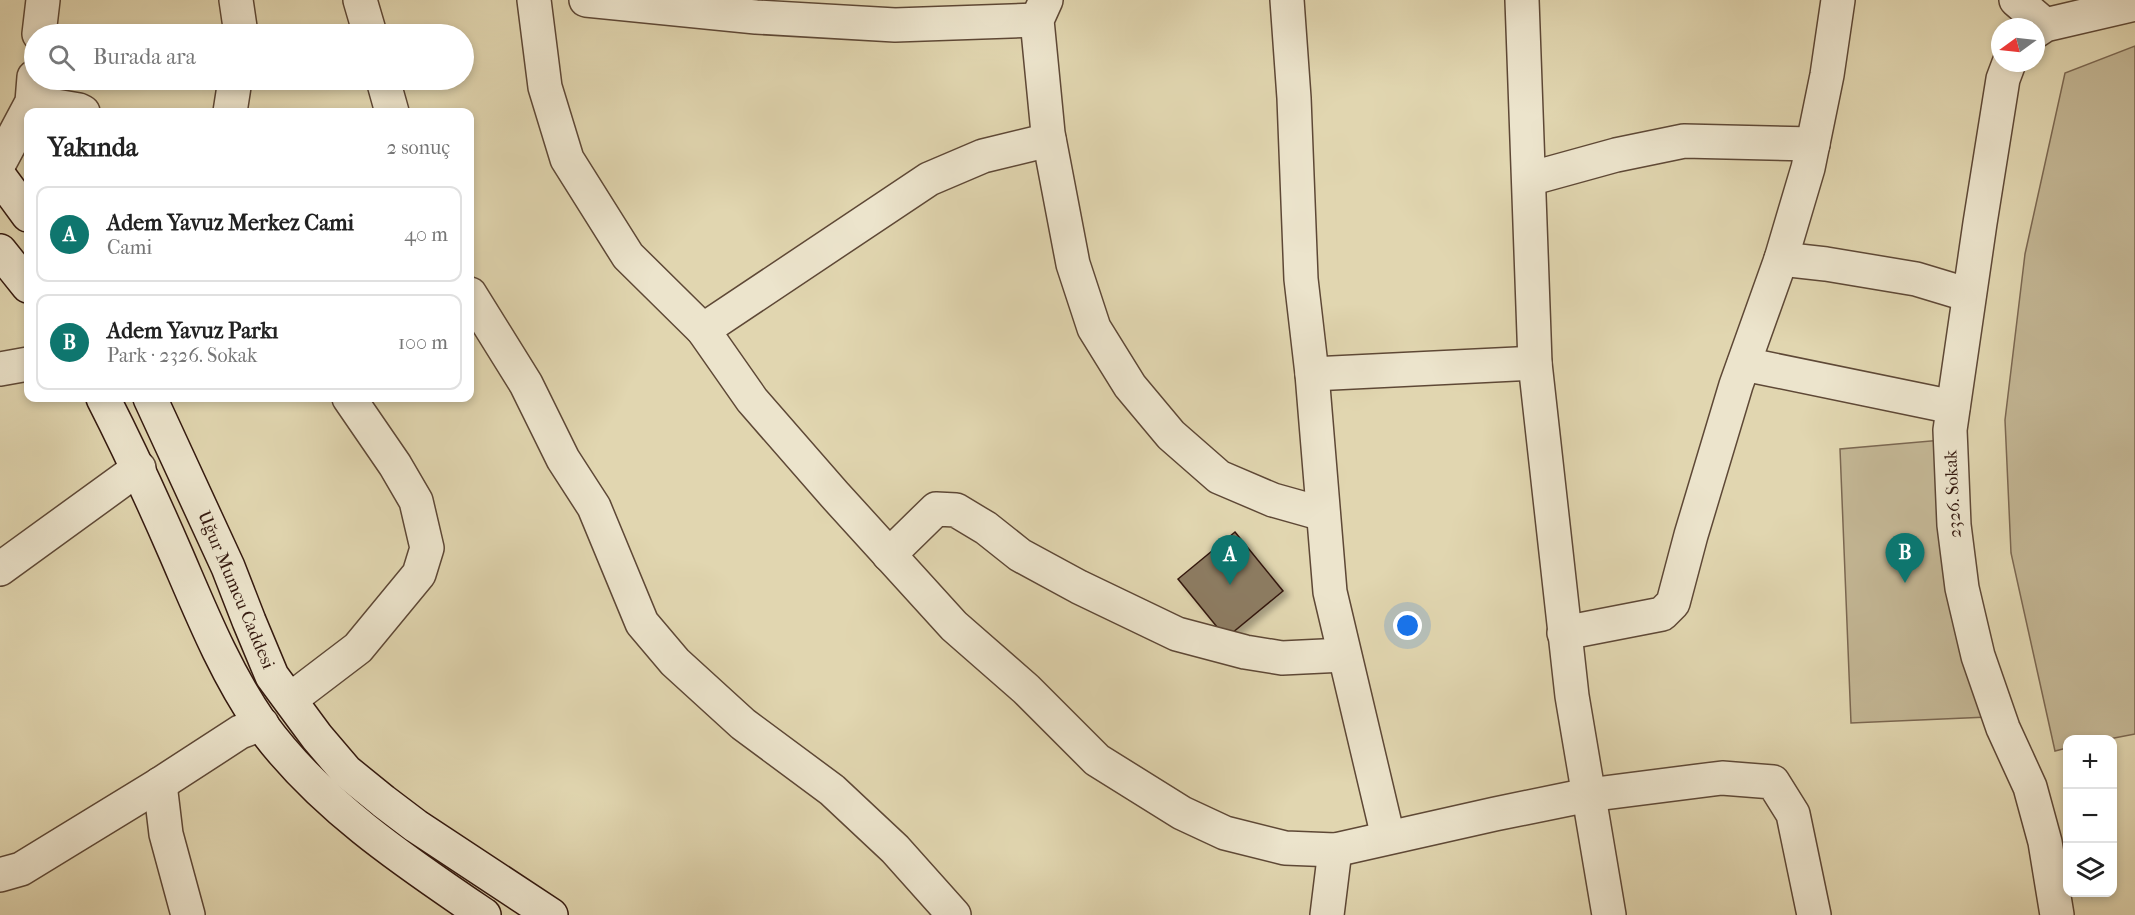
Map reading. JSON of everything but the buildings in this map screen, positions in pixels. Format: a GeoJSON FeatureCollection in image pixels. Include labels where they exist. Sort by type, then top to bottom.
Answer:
{"type":"FeatureCollection","features":[{"type":"Feature","properties":{"kind":"street"},"geometry":{"type":"LineString","coordinates":[[40,24],[42,0]]}},
{"type":"Feature","properties":{"kind":"street"},"geometry":{"type":"LineString","coordinates":[[236,0],[240,24]]}},
{"type":"Feature","properties":{"kind":"street"},"geometry":{"type":"LineString","coordinates":[[360,0],[367,24]]}},
{"type":"Feature","properties":{"kind":"street"},"geometry":{"type":"LineString","coordinates":[[534,0],[546,87],[567,159],[628,256],[703,330],[752,400],[954,626],[1026,689],[1097,760],[1182,813],[1226,833],[1285,848],[1335,850],[1588,795],[1722,778],[1773,782],[1793,814],[1814,915]]}},
{"type":"Feature","properties":{"kind":"street"},"geometry":{"type":"LineString","coordinates":[[586,0],[756,17],[819,10],[896,25],[1042,10],[1049,140],[1073,264],[1094,328],[1130,386],[1171,435],[1219,477],[1273,500],[1323,514]]}},
{"type":"Feature","properties":{"kind":"street"},"geometry":{"type":"LineString","coordinates":[[1287,0],[1294,98],[1301,279],[1312,374],[1330,592],[1388,837]]}},
{"type":"Feature","properties":{"kind":"street"},"geometry":{"type":"LineString","coordinates":[[1522,0],[1535,363],[1572,696],[1609,915]]}},
{"type":"Feature","properties":{"kind":"street"},"geometry":{"type":"LineString","coordinates":[[1564,633],[1662,614],[1673,603],[1691,535],[1744,364],[1781,260],[1813,144],[1827,75],[1838,0]]}},
{"type":"Feature","properties":{"kind":"street"},"geometry":{"type":"LineString","coordinates":[[2016,0],[2031,18]]}},
{"type":"Feature","properties":{"kind":"street"},"geometry":{"type":"LineString","coordinates":[[2045,27],[2135,4]]}},
{"type":"Feature","properties":{"kind":"street","name":"2326. Sokak"},"geometry":{"type":"LineString","coordinates":[[2006,72],[1969,295],[1950,430],[1954,525],[1962,588],[1978,656],[2003,728],[2030,787],[2045,842],[2057,915]]}},
{"type":"Feature","properties":{"kind":"street"},"geometry":{"type":"LineString","coordinates":[[25,108],[33,90],[74,108]]}},
{"type":"Feature","properties":{"kind":"street"},"geometry":{"type":"LineString","coordinates":[[231,108],[233,90]]}},
{"type":"Feature","properties":{"kind":"street"},"geometry":{"type":"LineString","coordinates":[[386,90],[391,108]]}},
{"type":"Feature","properties":{"kind":"street"},"geometry":{"type":"LineString","coordinates":[[0,162],[24,110]]}},
{"type":"Feature","properties":{"kind":"street"},"geometry":{"type":"LineString","coordinates":[[703,330],[929,179],[983,156],[1049,140]]}},
{"type":"Feature","properties":{"kind":"street"},"geometry":{"type":"LineString","coordinates":[[1529,179],[1616,155],[1684,141],[1813,144]]}},
{"type":"Feature","properties":{"kind":"street"},"geometry":{"type":"LineString","coordinates":[[0,177],[24,210]]}},
{"type":"Feature","properties":{"kind":"street"},"geometry":{"type":"LineString","coordinates":[[0,251],[24,281]]}},
{"type":"Feature","properties":{"kind":"street"},"geometry":{"type":"LineString","coordinates":[[1781,260],[1826,264],[1916,279],[1969,295]]}},
{"type":"Feature","properties":{"kind":"street"},"geometry":{"type":"LineString","coordinates":[[474,300],[526,384],[563,459],[594,507],[642,623],[675,663],[743,724],[832,790],[880,834],[954,915]]}},
{"type":"Feature","properties":{"kind":"street"},"geometry":{"type":"LineString","coordinates":[[1312,374],[1535,363]]}},
{"type":"Feature","properties":{"kind":"street"},"geometry":{"type":"LineString","coordinates":[[0,369],[24,364]]}},
{"type":"Feature","properties":{"kind":"street"},"geometry":{"type":"LineString","coordinates":[[1744,364],[1953,407]]}},
{"type":"Feature","properties":{"kind":"street","name":"Uğur Mumcu Caddesi"},"geometry":{"type":"LineString","coordinates":[[105,402],[139,468],[201,613],[235,683],[262,724],[309,781],[401,857],[484,915]]}},
{"type":"Feature","properties":{"kind":"street","name":"Uğur Mumcu Caddesi"},"geometry":{"type":"LineString","coordinates":[[152,402],[228,567],[273,676],[317,737],[346,771],[416,826],[550,915]]}},
{"type":"Feature","properties":{"kind":"street"},"geometry":{"type":"LineString","coordinates":[[291,699],[358,648],[419,574],[428,548],[416,501],[395,465],[352,402]]}},
{"type":"Feature","properties":{"kind":"street"},"geometry":{"type":"LineString","coordinates":[[0,569],[139,468]]}},
{"type":"Feature","properties":{"kind":"street"},"geometry":{"type":"LineString","coordinates":[[889,555],[936,509],[956,510],[986,528],[1020,555],[1079,587],[1177,634],[1245,652],[1282,658],[1344,655]]}},
{"type":"Feature","properties":{"kind":"street"},"geometry":{"type":"LineString","coordinates":[[7,866],[160,784],[240,732],[262,724]]}},
{"type":"Feature","properties":{"kind":"street"},"geometry":{"type":"LineString","coordinates":[[160,784],[166,834],[188,915]]}},
{"type":"Feature","properties":{"kind":"street"},"geometry":{"type":"LineString","coordinates":[[1327,915],[1335,850]]}},
{"type":"Feature","properties":{"kind":"shaded area"},"geometry":{"type":"Polygon","coordinates":[[[2135,46],[2135,734],[2117,737],[2117,735],[2063,735],[2063,749],[2055,751],[2011,553],[2005,420],[2025,254],[2065,73],[2135,46]]]}},
{"type":"Feature","properties":{"kind":"shaded area"},"geometry":{"type":"Polygon","coordinates":[[[1942,440],[1988,717],[1851,723],[1840,449],[1942,440]]]}},
{"type":"Feature","properties":{"kind":"place","name":"Adem Yavuz Parkı"},"geometry":{"type":"Point","coordinates":[1905,583]}},
{"type":"Feature","properties":{"kind":"place","name":"Adem Yavuz Merkez Cami"},"geometry":{"type":"Point","coordinates":[1230,585]}}]}
